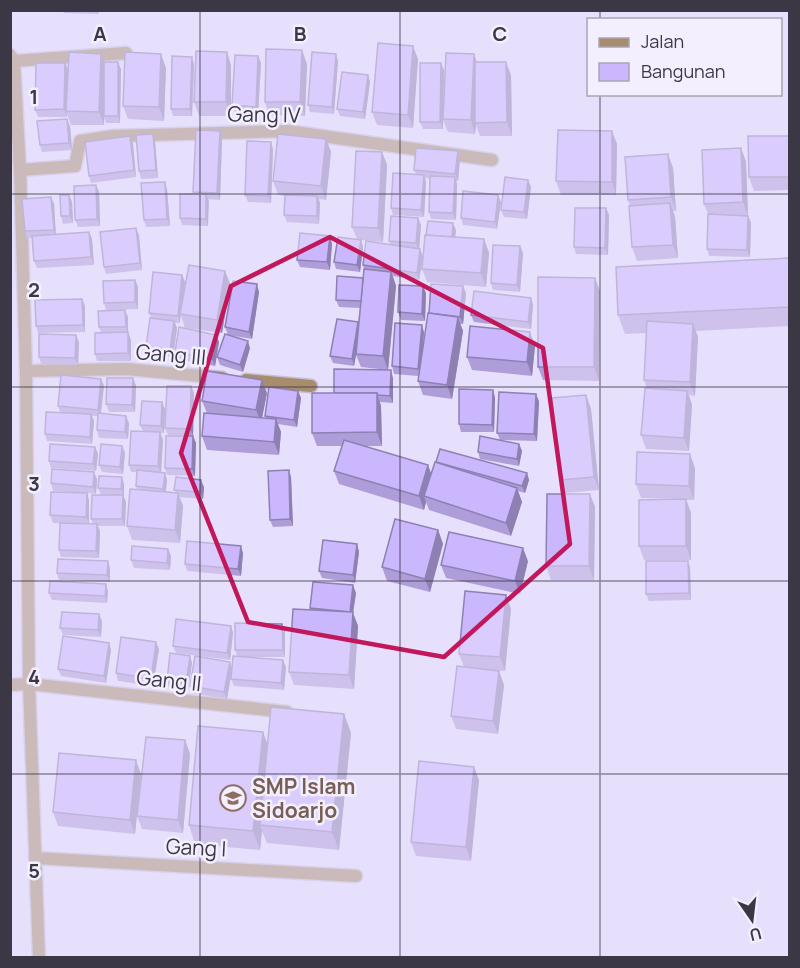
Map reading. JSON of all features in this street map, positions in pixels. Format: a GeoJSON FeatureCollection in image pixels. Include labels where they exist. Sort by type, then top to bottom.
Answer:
{"type":"FeatureCollection","features":[{"type":"Feature","properties":{"kind":"street"},"geometry":{"type":"LineString","coordinates":[[39,957],[29,684],[26,371],[20,171],[12,58],[126,53]]}},
{"type":"Feature","properties":{"kind":"street","name":"Gang IV"},"geometry":{"type":"LineString","coordinates":[[20,171],[75,166],[80,141],[113,136],[287,131],[492,160]]}},
{"type":"Feature","properties":{"kind":"street","name":"Gang III"},"geometry":{"type":"LineString","coordinates":[[26,371],[126,369],[311,386]]}},
{"type":"Feature","properties":{"kind":"street","name":"Gang II"},"geometry":{"type":"LineString","coordinates":[[10,685],[29,684],[294,713]]}},
{"type":"Feature","properties":{"kind":"street","name":"Gang I"},"geometry":{"type":"LineString","coordinates":[[35,858],[356,876]]}},
{"type":"Feature","properties":{"kind":"highlighted area"},"geometry":{"type":"Polygon","coordinates":[[[330,237],[543,348],[570,544],[444,657],[248,622],[181,453],[231,286],[330,237]]]}},
{"type":"Feature","properties":{"kind":"building"},"geometry":{"type":"Polygon","coordinates":[[[378,43],[413,46],[408,115],[372,112],[378,43]]]}},
{"type":"Feature","properties":{"kind":"building"},"geometry":{"type":"Polygon","coordinates":[[[266,49],[302,50],[300,102],[265,102],[266,49]]]}},
{"type":"Feature","properties":{"kind":"building"},"geometry":{"type":"Polygon","coordinates":[[[196,51],[227,52],[226,102],[194,102],[196,51]]]}},
{"type":"Feature","properties":{"kind":"building"},"geometry":{"type":"Polygon","coordinates":[[[69,52],[101,54],[99,112],[66,111],[69,52]]]}},
{"type":"Feature","properties":{"kind":"building"},"geometry":{"type":"Polygon","coordinates":[[[125,52],[161,54],[159,107],[123,106],[125,52]]]}},
{"type":"Feature","properties":{"kind":"building"},"geometry":{"type":"Polygon","coordinates":[[[312,52],[336,54],[332,107],[308,105],[312,52]]]}},
{"type":"Feature","properties":{"kind":"building"},"geometry":{"type":"Polygon","coordinates":[[[446,53],[474,54],[471,120],[443,119],[446,53]]]}},
{"type":"Feature","properties":{"kind":"building"},"geometry":{"type":"Polygon","coordinates":[[[235,55],[258,56],[256,107],[232,105],[235,55]]]}},
{"type":"Feature","properties":{"kind":"building"},"geometry":{"type":"Polygon","coordinates":[[[172,56],[192,57],[190,109],[171,109],[172,56]]]}},
{"type":"Feature","properties":{"kind":"building"},"geometry":{"type":"Polygon","coordinates":[[[104,62],[118,62],[118,116],[104,116],[104,62]]]}},
{"type":"Feature","properties":{"kind":"building"},"geometry":{"type":"Polygon","coordinates":[[[475,62],[506,62],[507,122],[475,123],[475,62]]]}},
{"type":"Feature","properties":{"kind":"building"},"geometry":{"type":"Polygon","coordinates":[[[36,63],[65,63],[64,109],[35,110],[36,63]]]}},
{"type":"Feature","properties":{"kind":"building"},"geometry":{"type":"Polygon","coordinates":[[[420,63],[441,63],[440,122],[420,122],[420,63]]]}},
{"type":"Feature","properties":{"kind":"building"},"geometry":{"type":"Polygon","coordinates":[[[342,72],[368,75],[363,112],[337,109],[342,72]]]}},
{"type":"Feature","properties":{"kind":"building"},"geometry":{"type":"Polygon","coordinates":[[[67,119],[69,143],[40,145],[37,121],[67,119]]]}},
{"type":"Feature","properties":{"kind":"building"},"geometry":{"type":"Polygon","coordinates":[[[196,130],[220,131],[217,193],[193,192],[196,130]]]}},
{"type":"Feature","properties":{"kind":"building"},"geometry":{"type":"Polygon","coordinates":[[[558,130],[612,131],[612,182],[556,181],[558,130]]]}},
{"type":"Feature","properties":{"kind":"building"},"geometry":{"type":"Polygon","coordinates":[[[153,134],[156,170],[139,171],[136,135],[153,134]]]}},
{"type":"Feature","properties":{"kind":"building"},"geometry":{"type":"Polygon","coordinates":[[[278,134],[326,139],[321,186],[273,181],[278,134]]]}},
{"type":"Feature","properties":{"kind":"building"},"geometry":{"type":"Polygon","coordinates":[[[130,136],[134,170],[89,176],[85,142],[130,136]]]}},
{"type":"Feature","properties":{"kind":"building"},"geometry":{"type":"Polygon","coordinates":[[[748,136],[789,136],[789,177],[749,177],[748,136]]]}},
{"type":"Feature","properties":{"kind":"building"},"geometry":{"type":"Polygon","coordinates":[[[247,141],[271,142],[268,196],[245,195],[247,141]]]}},
{"type":"Feature","properties":{"kind":"building"},"geometry":{"type":"Polygon","coordinates":[[[416,148],[458,151],[455,174],[414,170],[416,148]]]}},
{"type":"Feature","properties":{"kind":"building"},"geometry":{"type":"Polygon","coordinates":[[[741,148],[743,202],[704,204],[702,150],[741,148]]]}},
{"type":"Feature","properties":{"kind":"building"},"geometry":{"type":"Polygon","coordinates":[[[356,151],[382,152],[378,228],[352,227],[356,151]]]}},
{"type":"Feature","properties":{"kind":"building"},"geometry":{"type":"Polygon","coordinates":[[[668,154],[671,197],[628,200],[625,157],[668,154]]]}},
{"type":"Feature","properties":{"kind":"building"},"geometry":{"type":"Polygon","coordinates":[[[393,173],[424,175],[421,210],[391,208],[393,173]]]}},
{"type":"Feature","properties":{"kind":"building"},"geometry":{"type":"Polygon","coordinates":[[[430,176],[455,177],[453,213],[429,212],[430,176]]]}},
{"type":"Feature","properties":{"kind":"building"},"geometry":{"type":"Polygon","coordinates":[[[505,177],[528,180],[524,212],[501,210],[505,177]]]}},
{"type":"Feature","properties":{"kind":"building"},"geometry":{"type":"Polygon","coordinates":[[[165,182],[167,219],[144,220],[141,183],[165,182]]]}},
{"type":"Feature","properties":{"kind":"building"},"geometry":{"type":"Polygon","coordinates":[[[96,185],[97,219],[75,220],[74,186],[96,185]]]}},
{"type":"Feature","properties":{"kind":"building"},"geometry":{"type":"Polygon","coordinates":[[[463,191],[498,195],[495,222],[461,218],[463,191]]]}},
{"type":"Feature","properties":{"kind":"building"},"geometry":{"type":"Polygon","coordinates":[[[180,194],[206,194],[206,219],[180,218],[180,194]]]}},
{"type":"Feature","properties":{"kind":"building"},"geometry":{"type":"Polygon","coordinates":[[[60,195],[69,195],[70,216],[61,216],[60,195]]]}},
{"type":"Feature","properties":{"kind":"building"},"geometry":{"type":"Polygon","coordinates":[[[285,195],[317,196],[317,216],[284,215],[285,195]]]}},
{"type":"Feature","properties":{"kind":"building"},"geometry":{"type":"Polygon","coordinates":[[[51,197],[54,230],[25,231],[22,199],[51,197]]]}},
{"type":"Feature","properties":{"kind":"building"},"geometry":{"type":"Polygon","coordinates":[[[670,203],[673,245],[632,247],[629,206],[670,203]]]}},
{"type":"Feature","properties":{"kind":"building"},"geometry":{"type":"Polygon","coordinates":[[[575,208],[606,208],[605,248],[574,247],[575,208]]]}},
{"type":"Feature","properties":{"kind":"building"},"geometry":{"type":"Polygon","coordinates":[[[708,214],[748,216],[747,250],[707,249],[708,214]]]}},
{"type":"Feature","properties":{"kind":"building"},"geometry":{"type":"Polygon","coordinates":[[[391,216],[418,218],[416,243],[389,241],[391,216]]]}},
{"type":"Feature","properties":{"kind":"building"},"geometry":{"type":"Polygon","coordinates":[[[428,221],[453,223],[452,237],[426,235],[428,221]]]}},
{"type":"Feature","properties":{"kind":"building"},"geometry":{"type":"Polygon","coordinates":[[[136,228],[140,263],[104,267],[100,232],[136,228]]]}},
{"type":"Feature","properties":{"kind":"building"},"geometry":{"type":"Polygon","coordinates":[[[89,232],[91,257],[34,261],[32,236],[89,232]]]}},
{"type":"Feature","properties":{"kind":"building"},"geometry":{"type":"Polygon","coordinates":[[[300,233],[330,236],[327,262],[297,260],[300,233]]]}},
{"type":"Feature","properties":{"kind":"building"},"geometry":{"type":"Polygon","coordinates":[[[425,235],[484,239],[481,273],[422,269],[425,235]]]}},
{"type":"Feature","properties":{"kind":"building"},"geometry":{"type":"Polygon","coordinates":[[[338,237],[361,240],[357,265],[334,262],[338,237]]]}},
{"type":"Feature","properties":{"kind":"building"},"geometry":{"type":"Polygon","coordinates":[[[366,241],[420,249],[417,273],[363,265],[366,241]]]}},
{"type":"Feature","properties":{"kind":"building"},"geometry":{"type":"Polygon","coordinates":[[[493,245],[520,246],[517,285],[491,283],[493,245]]]}},
{"type":"Feature","properties":{"kind":"building"},"geometry":{"type":"Polygon","coordinates":[[[789,258],[789,307],[618,315],[616,267],[789,258]]]}},
{"type":"Feature","properties":{"kind":"building"},"geometry":{"type":"Polygon","coordinates":[[[189,265],[225,271],[217,320],[180,314],[189,265]]]}},
{"type":"Feature","properties":{"kind":"building"},"geometry":{"type":"Polygon","coordinates":[[[364,269],[391,272],[383,356],[356,354],[364,269]]]}},
{"type":"Feature","properties":{"kind":"building"},"geometry":{"type":"Polygon","coordinates":[[[153,272],[182,275],[178,316],[149,313],[153,272]]]}},
{"type":"Feature","properties":{"kind":"building"},"geometry":{"type":"Polygon","coordinates":[[[337,276],[363,278],[361,301],[336,300],[337,276]]]}},
{"type":"Feature","properties":{"kind":"building"},"geometry":{"type":"Polygon","coordinates":[[[538,277],[595,278],[594,367],[538,367],[538,277]]]}},
{"type":"Feature","properties":{"kind":"building"},"geometry":{"type":"Polygon","coordinates":[[[135,280],[135,302],[104,303],[103,281],[135,280]]]}},
{"type":"Feature","properties":{"kind":"building"},"geometry":{"type":"Polygon","coordinates":[[[233,281],[257,284],[249,332],[225,327],[233,281]]]}},
{"type":"Feature","properties":{"kind":"building"},"geometry":{"type":"Polygon","coordinates":[[[431,284],[463,286],[460,317],[429,313],[431,284]]]}},
{"type":"Feature","properties":{"kind":"building"},"geometry":{"type":"Polygon","coordinates":[[[399,285],[423,286],[422,314],[398,312],[399,285]]]}},
{"type":"Feature","properties":{"kind":"building"},"geometry":{"type":"Polygon","coordinates":[[[474,291],[531,298],[528,322],[471,315],[474,291]]]}},
{"type":"Feature","properties":{"kind":"building"},"geometry":{"type":"Polygon","coordinates":[[[82,299],[83,325],[36,326],[35,300],[82,299]]]}},
{"type":"Feature","properties":{"kind":"building"},"geometry":{"type":"Polygon","coordinates":[[[125,310],[126,327],[99,327],[98,311],[125,310]]]}},
{"type":"Feature","properties":{"kind":"building"},"geometry":{"type":"Polygon","coordinates":[[[428,313],[458,317],[447,385],[418,381],[428,313]]]}},
{"type":"Feature","properties":{"kind":"building"},"geometry":{"type":"Polygon","coordinates":[[[150,318],[174,321],[170,349],[146,347],[150,318]]]}},
{"type":"Feature","properties":{"kind":"building"},"geometry":{"type":"Polygon","coordinates":[[[337,319],[358,322],[352,359],[330,356],[337,319]]]}},
{"type":"Feature","properties":{"kind":"building"},"geometry":{"type":"Polygon","coordinates":[[[647,321],[693,324],[690,382],[644,380],[647,321]]]}},
{"type":"Feature","properties":{"kind":"building"},"geometry":{"type":"Polygon","coordinates":[[[395,323],[422,325],[418,369],[392,366],[395,323]]]}},
{"type":"Feature","properties":{"kind":"building"},"geometry":{"type":"Polygon","coordinates":[[[470,326],[530,332],[527,362],[467,357],[470,326]]]}},
{"type":"Feature","properties":{"kind":"building"},"geometry":{"type":"Polygon","coordinates":[[[179,327],[216,335],[212,359],[175,352],[179,327]]]}},
{"type":"Feature","properties":{"kind":"building"},"geometry":{"type":"Polygon","coordinates":[[[128,332],[128,353],[95,354],[95,333],[128,332]]]}},
{"type":"Feature","properties":{"kind":"building"},"geometry":{"type":"Polygon","coordinates":[[[39,334],[76,335],[75,358],[39,357],[39,334]]]}},
{"type":"Feature","properties":{"kind":"building"},"geometry":{"type":"Polygon","coordinates":[[[225,334],[248,341],[240,365],[217,357],[225,334]]]}},
{"type":"Feature","properties":{"kind":"building"},"geometry":{"type":"Polygon","coordinates":[[[334,369],[391,370],[390,396],[377,393],[334,393],[334,369]]]}},
{"type":"Feature","properties":{"kind":"building"},"geometry":{"type":"Polygon","coordinates":[[[207,371],[262,380],[256,410],[202,401],[207,371]]]}},
{"type":"Feature","properties":{"kind":"building"},"geometry":{"type":"Polygon","coordinates":[[[61,375],[101,379],[98,410],[58,406],[61,375]]]}},
{"type":"Feature","properties":{"kind":"building"},"geometry":{"type":"Polygon","coordinates":[[[107,378],[133,378],[132,405],[106,404],[107,378]]]}},
{"type":"Feature","properties":{"kind":"building"},"geometry":{"type":"Polygon","coordinates":[[[167,386],[191,386],[190,429],[165,428],[167,386]]]}},
{"type":"Feature","properties":{"kind":"building"},"geometry":{"type":"Polygon","coordinates":[[[269,387],[298,391],[294,420],[265,416],[269,387]]]}},
{"type":"Feature","properties":{"kind":"building"},"geometry":{"type":"Polygon","coordinates":[[[645,388],[687,391],[684,438],[641,435],[645,388]]]}},
{"type":"Feature","properties":{"kind":"building"},"geometry":{"type":"Polygon","coordinates":[[[459,389],[493,390],[492,425],[459,424],[459,389]]]}},
{"type":"Feature","properties":{"kind":"building"},"geometry":{"type":"Polygon","coordinates":[[[499,392],[536,394],[534,434],[497,433],[499,392]]]}},
{"type":"Feature","properties":{"kind":"building"},"geometry":{"type":"Polygon","coordinates":[[[312,393],[377,393],[377,432],[312,433],[312,393]]]}},
{"type":"Feature","properties":{"kind":"building"},"geometry":{"type":"Polygon","coordinates":[[[586,395],[594,477],[560,480],[552,398],[586,395]]]}},
{"type":"Feature","properties":{"kind":"building"},"geometry":{"type":"Polygon","coordinates":[[[142,401],[162,402],[161,426],[140,425],[142,401]]]}},
{"type":"Feature","properties":{"kind":"building"},"geometry":{"type":"Polygon","coordinates":[[[46,412],[91,414],[90,437],[45,434],[46,412]]]}},
{"type":"Feature","properties":{"kind":"building"},"geometry":{"type":"Polygon","coordinates":[[[98,413],[126,416],[125,432],[97,430],[98,413]]]}},
{"type":"Feature","properties":{"kind":"building"},"geometry":{"type":"Polygon","coordinates":[[[204,413],[276,419],[274,442],[202,436],[204,413]]]}},
{"type":"Feature","properties":{"kind":"building"},"geometry":{"type":"Polygon","coordinates":[[[131,431],[160,432],[158,466],[129,465],[131,431]]]}},
{"type":"Feature","properties":{"kind":"building"},"geometry":{"type":"Polygon","coordinates":[[[166,436],[193,436],[192,469],[165,468],[166,436]]]}},
{"type":"Feature","properties":{"kind":"building"},"geometry":{"type":"Polygon","coordinates":[[[480,436],[519,444],[517,459],[478,452],[480,436]]]}},
{"type":"Feature","properties":{"kind":"building"},"geometry":{"type":"Polygon","coordinates":[[[344,440],[428,465],[419,496],[334,471],[344,440]]]}},
{"type":"Feature","properties":{"kind":"building"},"geometry":{"type":"Polygon","coordinates":[[[50,444],[95,447],[93,464],[49,461],[50,444]]]}},
{"type":"Feature","properties":{"kind":"building"},"geometry":{"type":"Polygon","coordinates":[[[101,444],[122,446],[120,467],[99,465],[101,444]]]}},
{"type":"Feature","properties":{"kind":"building"},"geometry":{"type":"Polygon","coordinates":[[[440,449],[527,473],[522,486],[436,462],[440,449]]]}},
{"type":"Feature","properties":{"kind":"building"},"geometry":{"type":"Polygon","coordinates":[[[637,452],[690,454],[689,486],[636,484],[637,452]]]}},
{"type":"Feature","properties":{"kind":"building"},"geometry":{"type":"Polygon","coordinates":[[[435,462],[517,488],[506,523],[424,496],[435,462]]]}},
{"type":"Feature","properties":{"kind":"building"},"geometry":{"type":"Polygon","coordinates":[[[52,469],[94,472],[93,487],[51,483],[52,469]]]}},
{"type":"Feature","properties":{"kind":"building"},"geometry":{"type":"Polygon","coordinates":[[[137,470],[165,473],[163,489],[136,486],[137,470]]]}},
{"type":"Feature","properties":{"kind":"building"},"geometry":{"type":"Polygon","coordinates":[[[289,470],[290,519],[270,520],[268,471],[289,470]]]}},
{"type":"Feature","properties":{"kind":"building"},"geometry":{"type":"Polygon","coordinates":[[[99,476],[122,477],[121,489],[98,488],[99,476]]]}},
{"type":"Feature","properties":{"kind":"building"},"geometry":{"type":"Polygon","coordinates":[[[176,477],[201,480],[200,492],[174,490],[176,477]]]}},
{"type":"Feature","properties":{"kind":"building"},"geometry":{"type":"Polygon","coordinates":[[[130,489],[178,493],[175,530],[127,526],[130,489]]]}},
{"type":"Feature","properties":{"kind":"building"},"geometry":{"type":"Polygon","coordinates":[[[51,492],[87,493],[86,517],[50,515],[51,492]]]}},
{"type":"Feature","properties":{"kind":"building"},"geometry":{"type":"Polygon","coordinates":[[[547,494],[590,494],[589,566],[546,566],[547,494]]]}},
{"type":"Feature","properties":{"kind":"building"},"geometry":{"type":"Polygon","coordinates":[[[92,495],[123,495],[122,519],[91,519],[92,495]]]}},
{"type":"Feature","properties":{"kind":"building"},"geometry":{"type":"Polygon","coordinates":[[[686,499],[686,546],[639,546],[639,500],[686,499]]]}},
{"type":"Feature","properties":{"kind":"building"},"geometry":{"type":"Polygon","coordinates":[[[395,519],[438,530],[425,579],[382,567],[395,519]]]}},
{"type":"Feature","properties":{"kind":"building"},"geometry":{"type":"Polygon","coordinates":[[[60,523],[97,524],[96,551],[59,550],[60,523]]]}},
{"type":"Feature","properties":{"kind":"building"},"geometry":{"type":"Polygon","coordinates":[[[449,532],[523,548],[515,581],[441,565],[449,532]]]}},
{"type":"Feature","properties":{"kind":"building"},"geometry":{"type":"Polygon","coordinates":[[[323,540],[357,544],[353,575],[319,571],[323,540]]]}},
{"type":"Feature","properties":{"kind":"building"},"geometry":{"type":"Polygon","coordinates":[[[187,541],[241,546],[238,569],[185,564],[187,541]]]}},
{"type":"Feature","properties":{"kind":"building"},"geometry":{"type":"Polygon","coordinates":[[[132,546],[168,549],[167,563],[131,560],[132,546]]]}},
{"type":"Feature","properties":{"kind":"building"},"geometry":{"type":"Polygon","coordinates":[[[58,559],[108,561],[107,575],[57,573],[58,559]]]}},
{"type":"Feature","properties":{"kind":"building"},"geometry":{"type":"Polygon","coordinates":[[[646,561],[688,561],[689,593],[646,594],[646,561]]]}},
{"type":"Feature","properties":{"kind":"building"},"geometry":{"type":"Polygon","coordinates":[[[50,581],[106,584],[105,596],[49,593],[50,581]]]}},
{"type":"Feature","properties":{"kind":"building"},"geometry":{"type":"Polygon","coordinates":[[[313,582],[353,585],[350,612],[310,608],[313,582]]]}},
{"type":"Feature","properties":{"kind":"building"},"geometry":{"type":"Polygon","coordinates":[[[465,591],[506,595],[500,657],[459,654],[465,591]]]}},
{"type":"Feature","properties":{"kind":"building"},"geometry":{"type":"Polygon","coordinates":[[[293,609],[353,612],[349,675],[289,672],[293,609]]]}},
{"type":"Feature","properties":{"kind":"building"},"geometry":{"type":"Polygon","coordinates":[[[62,612],[99,614],[98,630],[60,628],[62,612]]]}},
{"type":"Feature","properties":{"kind":"building"},"geometry":{"type":"Polygon","coordinates":[[[176,619],[231,626],[227,653],[173,646],[176,619]]]}},
{"type":"Feature","properties":{"kind":"building"},"geometry":{"type":"Polygon","coordinates":[[[235,623],[282,624],[283,650],[235,650],[235,623]]]}},
{"type":"Feature","properties":{"kind":"building"},"geometry":{"type":"Polygon","coordinates":[[[63,636],[109,643],[104,676],[58,669],[63,636]]]}},
{"type":"Feature","properties":{"kind":"building"},"geometry":{"type":"Polygon","coordinates":[[[121,637],[156,642],[151,679],[116,673],[121,637]]]}},
{"type":"Feature","properties":{"kind":"building"},"geometry":{"type":"Polygon","coordinates":[[[170,653],[190,656],[186,683],[167,681],[170,653]]]}},
{"type":"Feature","properties":{"kind":"building"},"geometry":{"type":"Polygon","coordinates":[[[195,656],[230,662],[224,692],[190,686],[195,656]]]}},
{"type":"Feature","properties":{"kind":"building"},"geometry":{"type":"Polygon","coordinates":[[[233,656],[283,660],[281,683],[231,679],[233,656]]]}},
{"type":"Feature","properties":{"kind":"building"},"geometry":{"type":"Polygon","coordinates":[[[457,666],[499,671],[493,721],[451,716],[457,666]]]}},
{"type":"Feature","properties":{"kind":"building"},"geometry":{"type":"Polygon","coordinates":[[[271,707],[344,714],[332,832],[260,825],[271,707]]]}},
{"type":"Feature","properties":{"kind":"building","name":"SMP Islam Sidoarjo"},"geometry":{"type":"Polygon","coordinates":[[[198,726],[263,732],[253,831],[189,825],[198,726]]]}},
{"type":"Feature","properties":{"kind":"building"},"geometry":{"type":"Polygon","coordinates":[[[146,737],[185,740],[178,820],[137,816],[146,737]]]}},
{"type":"Feature","properties":{"kind":"building"},"geometry":{"type":"Polygon","coordinates":[[[59,753],[136,760],[130,820],[53,812],[59,753]]]}},
{"type":"Feature","properties":{"kind":"building"},"geometry":{"type":"Polygon","coordinates":[[[419,761],[474,767],[466,847],[411,842],[419,761]]]}},
{"type":"Feature","properties":{"kind":"place","name":"SMP Islam Sidoarjo"},"geometry":{"type":"Point","coordinates":[233,798]}}]}
